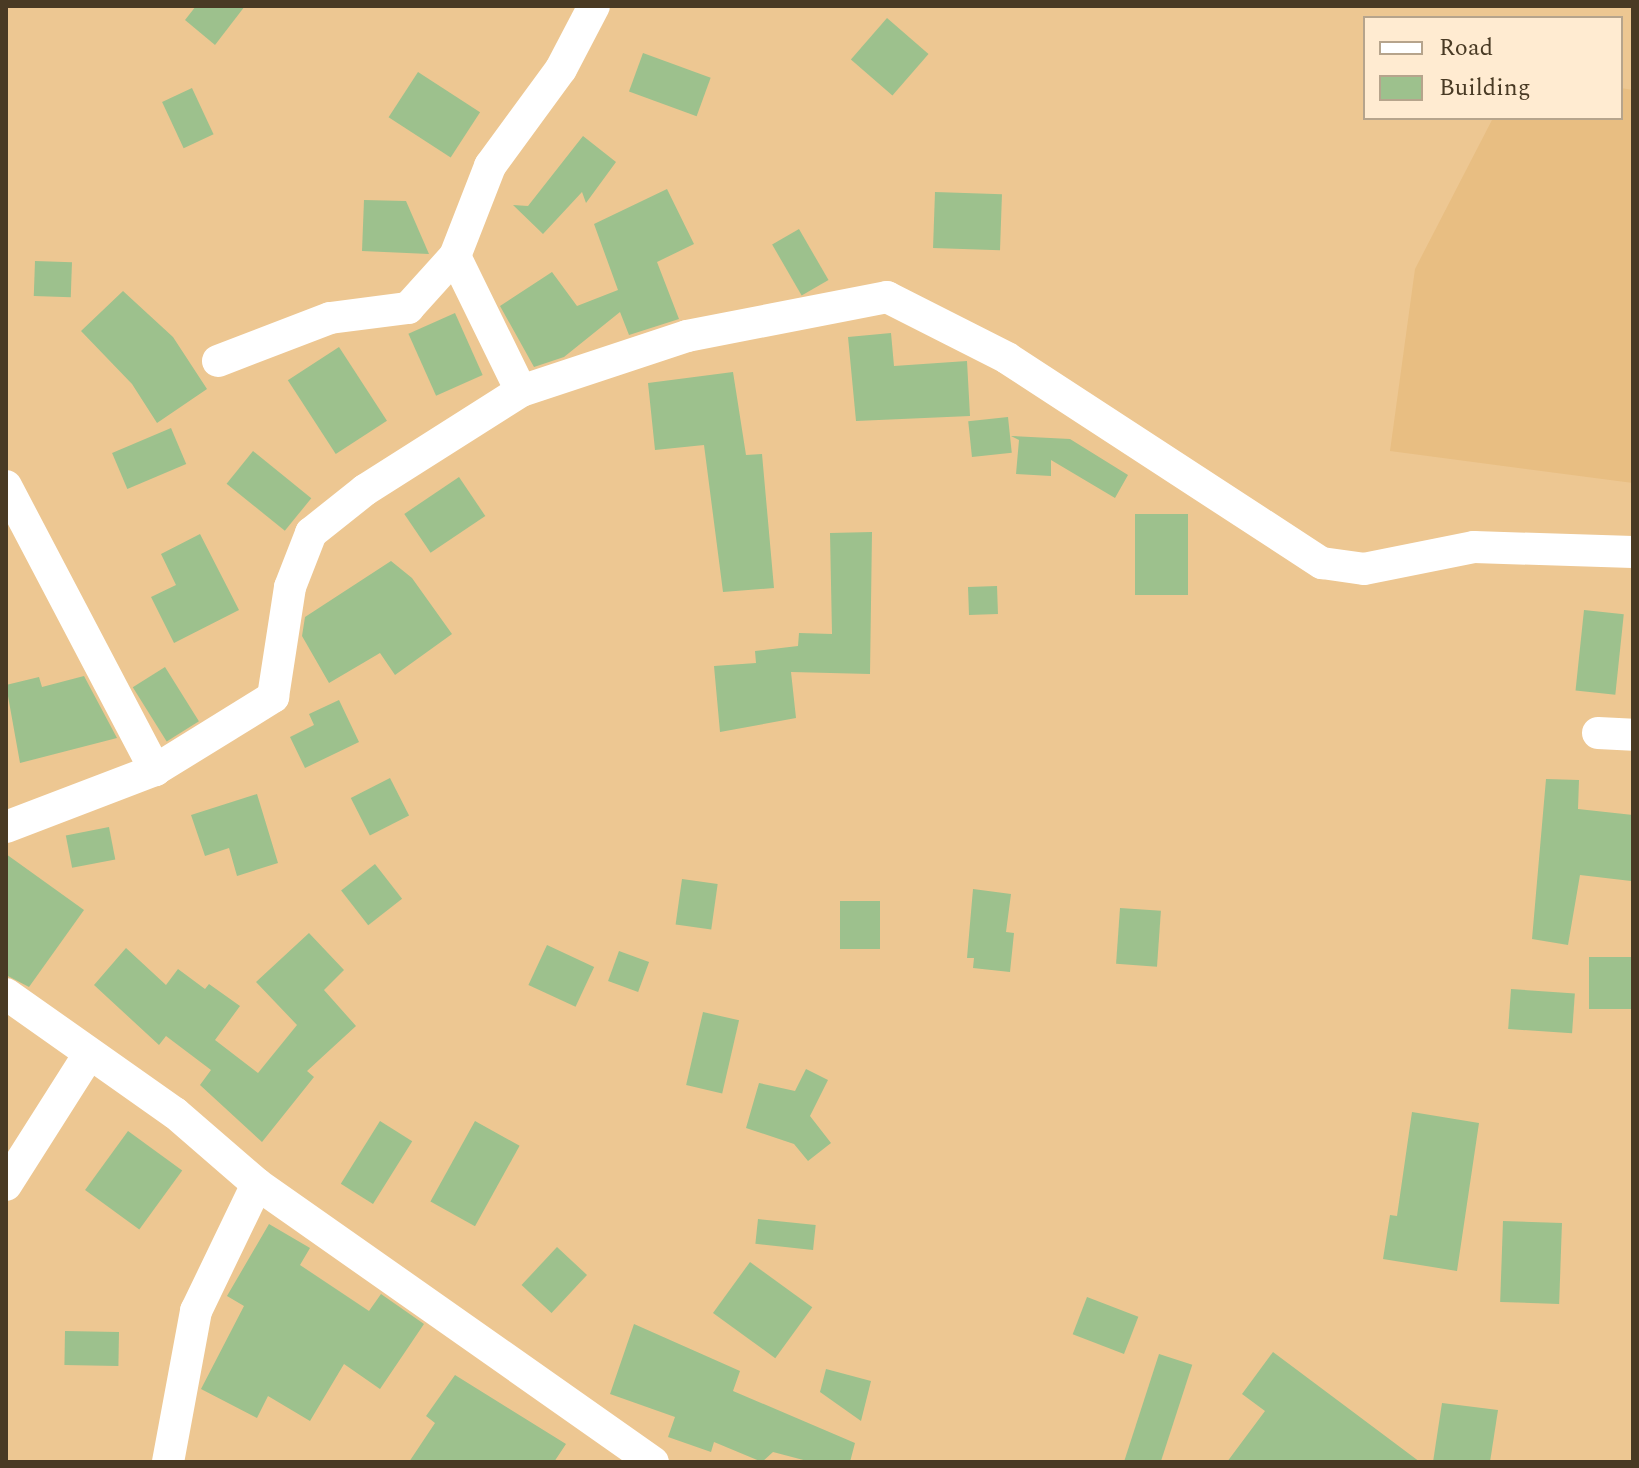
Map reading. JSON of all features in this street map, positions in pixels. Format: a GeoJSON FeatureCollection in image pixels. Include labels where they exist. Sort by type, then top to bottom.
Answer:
{"type":"FeatureCollection","features":[{"type":"Feature","properties":{"kind":"street"},"geometry":{"type":"LineString","coordinates":[[218,361],[330,318],[408,308],[455,256],[490,166],[561,69],[594,6]]}},
{"type":"Feature","properties":{"kind":"street"},"geometry":{"type":"LineString","coordinates":[[455,256],[521,391]]}},
{"type":"Feature","properties":{"kind":"street"},"geometry":{"type":"LineString","coordinates":[[6,827],[155,770],[273,697],[290,587],[311,533],[365,490],[521,391],[687,336],[887,297],[1007,358],[1322,563],[1364,569],[1474,547],[1633,552]]}},
{"type":"Feature","properties":{"kind":"street"},"geometry":{"type":"LineString","coordinates":[[6,486],[155,770]]}},
{"type":"Feature","properties":{"kind":"street"},"geometry":{"type":"LineString","coordinates":[[1598,733],[1633,735]]}},
{"type":"Feature","properties":{"kind":"street"},"geometry":{"type":"LineString","coordinates":[[6,994],[175,1113],[257,1184],[653,1462]]}},
{"type":"Feature","properties":{"kind":"street"},"geometry":{"type":"LineString","coordinates":[[6,1185],[89,1054]]}},
{"type":"Feature","properties":{"kind":"street"},"geometry":{"type":"LineString","coordinates":[[168,1462],[196,1311],[257,1184]]}},
{"type":"Feature","properties":{"kind":"shaded area"},"geometry":{"type":"Polygon","coordinates":[[[1623,88],[1633,90],[1633,483],[1390,451],[1415,269],[1492,120],[1623,120],[1623,88]]]}},
{"type":"Feature","properties":{"kind":"building"},"geometry":{"type":"Polygon","coordinates":[[[196,6],[245,6],[215,45],[185,20],[196,6]]]}},
{"type":"Feature","properties":{"kind":"building"},"geometry":{"type":"Polygon","coordinates":[[[887,18],[929,54],[892,96],[851,60],[887,18]]]}},
{"type":"Feature","properties":{"kind":"building"},"geometry":{"type":"Polygon","coordinates":[[[643,53],[711,78],[697,116],[629,92],[643,53]]]}},
{"type":"Feature","properties":{"kind":"building"},"geometry":{"type":"Polygon","coordinates":[[[418,72],[480,112],[451,158],[389,117],[418,72]]]}},
{"type":"Feature","properties":{"kind":"building"},"geometry":{"type":"Polygon","coordinates":[[[192,88],[214,134],[184,148],[162,102],[192,88]]]}},
{"type":"Feature","properties":{"kind":"building"},"geometry":{"type":"Polygon","coordinates":[[[583,136],[616,162],[586,203],[582,192],[543,234],[513,205],[528,206],[583,136]]]}},
{"type":"Feature","properties":{"kind":"building"},"geometry":{"type":"Polygon","coordinates":[[[667,189],[694,244],[657,262],[679,319],[629,335],[620,312],[564,357],[534,367],[500,306],[552,272],[577,306],[618,290],[594,224],[667,189]]]}},
{"type":"Feature","properties":{"kind":"building"},"geometry":{"type":"Polygon","coordinates":[[[935,192],[1002,194],[1000,250],[933,248],[935,192]]]}},
{"type":"Feature","properties":{"kind":"building"},"geometry":{"type":"Polygon","coordinates":[[[364,200],[406,201],[429,254],[362,251],[364,200]]]}},
{"type":"Feature","properties":{"kind":"building"},"geometry":{"type":"Polygon","coordinates":[[[799,229],[828,280],[802,296],[772,244],[799,229]]]}},
{"type":"Feature","properties":{"kind":"building"},"geometry":{"type":"Polygon","coordinates":[[[35,261],[72,262],[71,297],[34,296],[35,261]]]}},
{"type":"Feature","properties":{"kind":"building"},"geometry":{"type":"Polygon","coordinates":[[[123,291],[173,337],[207,389],[157,423],[132,384],[81,331],[123,291]]]}},
{"type":"Feature","properties":{"kind":"building"},"geometry":{"type":"Polygon","coordinates":[[[455,313],[483,375],[436,396],[408,334],[455,313]]]}},
{"type":"Feature","properties":{"kind":"building"},"geometry":{"type":"Polygon","coordinates":[[[891,333],[894,366],[967,361],[970,416],[856,421],[848,337],[891,333]]]}},
{"type":"Feature","properties":{"kind":"building"},"geometry":{"type":"Polygon","coordinates":[[[339,347],[387,421],[336,454],[288,380],[339,347]]]}},
{"type":"Feature","properties":{"kind":"building"},"geometry":{"type":"Polygon","coordinates":[[[733,372],[746,455],[762,454],[774,588],[723,592],[704,445],[655,450],[648,383],[733,372]]]}},
{"type":"Feature","properties":{"kind":"building"},"geometry":{"type":"Polygon","coordinates":[[[1008,417],[1012,453],[972,457],[968,421],[1008,417]]]}},
{"type":"Feature","properties":{"kind":"building"},"geometry":{"type":"Polygon","coordinates":[[[171,428],[186,464],[127,489],[112,453],[171,428]]]}},
{"type":"Feature","properties":{"kind":"building"},"geometry":{"type":"Polygon","coordinates":[[[1011,436],[1070,439],[1128,475],[1115,498],[1051,460],[1051,476],[1016,474],[1019,440],[1011,436]]]}},
{"type":"Feature","properties":{"kind":"building"},"geometry":{"type":"Polygon","coordinates":[[[253,451],[311,498],[285,531],[227,484],[253,451]]]}},
{"type":"Feature","properties":{"kind":"building"},"geometry":{"type":"Polygon","coordinates":[[[459,477],[485,516],[431,553],[404,514],[459,477]]]}},
{"type":"Feature","properties":{"kind":"building"},"geometry":{"type":"Polygon","coordinates":[[[1135,514],[1188,514],[1188,595],[1135,595],[1135,514]]]}},
{"type":"Feature","properties":{"kind":"building"},"geometry":{"type":"Polygon","coordinates":[[[872,532],[870,674],[791,672],[796,718],[720,732],[714,666],[756,663],[755,651],[798,646],[799,633],[832,634],[830,533],[872,532]]]}},
{"type":"Feature","properties":{"kind":"building"},"geometry":{"type":"Polygon","coordinates":[[[200,534],[239,610],[174,643],[151,597],[176,585],[161,554],[200,534]]]}},
{"type":"Feature","properties":{"kind":"building"},"geometry":{"type":"Polygon","coordinates":[[[391,561],[412,578],[452,634],[395,675],[380,653],[329,683],[302,636],[305,617],[391,561]]]}},
{"type":"Feature","properties":{"kind":"building"},"geometry":{"type":"Polygon","coordinates":[[[997,586],[998,614],[969,615],[968,587],[997,586]]]}},
{"type":"Feature","properties":{"kind":"building"},"geometry":{"type":"Polygon","coordinates":[[[1584,610],[1624,614],[1615,695],[1576,691],[1584,610]]]}},
{"type":"Feature","properties":{"kind":"building"},"geometry":{"type":"Polygon","coordinates":[[[165,667],[199,721],[167,741],[133,687],[165,667]]]}},
{"type":"Feature","properties":{"kind":"building"},"geometry":{"type":"Polygon","coordinates":[[[84,676],[117,738],[20,763],[6,685],[39,677],[42,687],[84,676]]]}},
{"type":"Feature","properties":{"kind":"building"},"geometry":{"type":"Polygon","coordinates":[[[339,700],[359,742],[305,768],[290,737],[314,725],[309,714],[339,700]]]}},
{"type":"Feature","properties":{"kind":"building"},"geometry":{"type":"Polygon","coordinates":[[[390,778],[409,815],[370,835],[351,798],[390,778]]]}},
{"type":"Feature","properties":{"kind":"building"},"geometry":{"type":"Polygon","coordinates":[[[1546,779],[1579,780],[1578,809],[1633,815],[1631,881],[1580,875],[1568,945],[1532,939],[1546,779]]]}},
{"type":"Feature","properties":{"kind":"building"},"geometry":{"type":"Polygon","coordinates":[[[257,794],[278,863],[237,876],[229,848],[205,856],[191,815],[257,794]]]}},
{"type":"Feature","properties":{"kind":"building"},"geometry":{"type":"Polygon","coordinates":[[[109,827],[115,859],[72,868],[66,835],[109,827]]]}},
{"type":"Feature","properties":{"kind":"building"},"geometry":{"type":"Polygon","coordinates":[[[6,854],[84,910],[29,987],[6,975],[6,854]]]}},
{"type":"Feature","properties":{"kind":"building"},"geometry":{"type":"Polygon","coordinates":[[[375,864],[402,899],[368,925],[341,890],[375,864]]]}},
{"type":"Feature","properties":{"kind":"building"},"geometry":{"type":"Polygon","coordinates":[[[682,879],[718,884],[711,930],[676,925],[682,879]]]}},
{"type":"Feature","properties":{"kind":"building"},"geometry":{"type":"Polygon","coordinates":[[[973,889],[1011,894],[1006,932],[1014,933],[1010,972],[973,968],[974,958],[967,958],[973,889]]]}},
{"type":"Feature","properties":{"kind":"building"},"geometry":{"type":"Polygon","coordinates":[[[840,901],[880,901],[880,949],[840,949],[840,901]]]}},
{"type":"Feature","properties":{"kind":"building"},"geometry":{"type":"Polygon","coordinates":[[[1120,908],[1161,911],[1157,967],[1116,964],[1120,908]]]}},
{"type":"Feature","properties":{"kind":"building"},"geometry":{"type":"Polygon","coordinates":[[[309,933],[344,970],[324,990],[356,1026],[307,1071],[314,1077],[262,1142],[200,1085],[211,1070],[166,1036],[159,1045],[94,985],[126,948],[166,985],[178,969],[205,989],[209,984],[240,1006],[215,1040],[258,1073],[297,1025],[256,982],[309,933]]]}},
{"type":"Feature","properties":{"kind":"building"},"geometry":{"type":"Polygon","coordinates":[[[547,945],[594,967],[576,1007],[528,985],[547,945]]]}},
{"type":"Feature","properties":{"kind":"building"},"geometry":{"type":"Polygon","coordinates":[[[619,951],[649,962],[638,992],[608,981],[619,951]]]}},
{"type":"Feature","properties":{"kind":"building"},"geometry":{"type":"Polygon","coordinates":[[[1589,957],[1633,957],[1633,1009],[1589,1009],[1589,957]]]}},
{"type":"Feature","properties":{"kind":"building"},"geometry":{"type":"Polygon","coordinates":[[[1511,989],[1575,993],[1572,1033],[1508,1029],[1511,989]]]}},
{"type":"Feature","properties":{"kind":"building"},"geometry":{"type":"Polygon","coordinates":[[[703,1012],[739,1020],[722,1093],[686,1085],[703,1012]]]}},
{"type":"Feature","properties":{"kind":"building"},"geometry":{"type":"Polygon","coordinates":[[[806,1069],[828,1080],[810,1116],[831,1143],[808,1161],[794,1144],[746,1128],[759,1083],[795,1091],[806,1069]]]}},
{"type":"Feature","properties":{"kind":"building"},"geometry":{"type":"Polygon","coordinates":[[[1412,1112],[1479,1123],[1457,1271],[1383,1259],[1390,1215],[1397,1216],[1412,1112]]]}},
{"type":"Feature","properties":{"kind":"building"},"geometry":{"type":"Polygon","coordinates":[[[380,1121],[412,1141],[373,1204],[341,1184],[380,1121]]]}},
{"type":"Feature","properties":{"kind":"building"},"geometry":{"type":"Polygon","coordinates":[[[475,1121],[520,1146],[475,1226],[430,1201],[475,1121]]]}},
{"type":"Feature","properties":{"kind":"building"},"geometry":{"type":"Polygon","coordinates":[[[128,1131],[182,1170],[139,1229],[85,1190],[128,1131]]]}},
{"type":"Feature","properties":{"kind":"building"},"geometry":{"type":"Polygon","coordinates":[[[758,1219],[816,1225],[813,1250],[755,1244],[758,1219]]]}},
{"type":"Feature","properties":{"kind":"building"},"geometry":{"type":"Polygon","coordinates":[[[1503,1221],[1562,1223],[1559,1304],[1500,1302],[1503,1221]]]}},
{"type":"Feature","properties":{"kind":"building"},"geometry":{"type":"Polygon","coordinates":[[[269,1224],[310,1248],[300,1265],[369,1311],[381,1294],[424,1324],[380,1389],[344,1364],[310,1421],[268,1396],[257,1418],[201,1389],[244,1306],[227,1296],[269,1224]]]}},
{"type":"Feature","properties":{"kind":"building"},"geometry":{"type":"Polygon","coordinates":[[[557,1247],[587,1275],[552,1313],[522,1285],[557,1247]]]}},
{"type":"Feature","properties":{"kind":"building"},"geometry":{"type":"Polygon","coordinates":[[[750,1262],[812,1307],[775,1358],[713,1313],[750,1262]]]}},
{"type":"Feature","properties":{"kind":"building"},"geometry":{"type":"Polygon","coordinates":[[[1087,1297],[1138,1317],[1124,1354],[1073,1334],[1087,1297]]]}},
{"type":"Feature","properties":{"kind":"building"},"geometry":{"type":"Polygon","coordinates":[[[634,1324],[740,1371],[733,1391],[855,1443],[850,1462],[811,1462],[773,1452],[762,1462],[714,1442],[711,1452],[668,1437],[675,1417],[610,1394],[634,1324]]]}},
{"type":"Feature","properties":{"kind":"building"},"geometry":{"type":"Polygon","coordinates":[[[65,1331],[119,1332],[118,1366],[64,1365],[65,1331]]]}},
{"type":"Feature","properties":{"kind":"building"},"geometry":{"type":"Polygon","coordinates":[[[1273,1352],[1420,1462],[1227,1462],[1265,1411],[1242,1394],[1273,1352]]]}},
{"type":"Feature","properties":{"kind":"building"},"geometry":{"type":"Polygon","coordinates":[[[1159,1354],[1192,1365],[1161,1462],[1124,1462],[1159,1354]]]}},
{"type":"Feature","properties":{"kind":"building"},"geometry":{"type":"Polygon","coordinates":[[[826,1369],[871,1381],[861,1421],[820,1392],[826,1369]]]}},
{"type":"Feature","properties":{"kind":"building"},"geometry":{"type":"Polygon","coordinates":[[[455,1375],[566,1444],[554,1462],[409,1462],[435,1423],[426,1416],[455,1375]]]}},
{"type":"Feature","properties":{"kind":"building"},"geometry":{"type":"Polygon","coordinates":[[[1442,1403],[1498,1410],[1490,1462],[1433,1462],[1442,1403]]]}}]}
